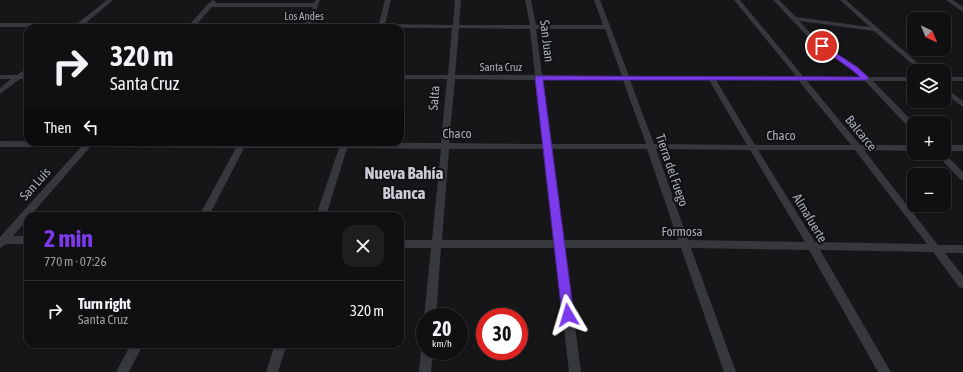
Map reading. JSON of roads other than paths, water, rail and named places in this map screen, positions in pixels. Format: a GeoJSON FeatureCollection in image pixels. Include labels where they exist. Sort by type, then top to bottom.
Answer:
{"type":"FeatureCollection","features":[{"type":"Feature","properties":{"kind":"street"},"geometry":{"type":"LineString","coordinates":[[82,24],[110,0]]}},
{"type":"Feature","properties":{"kind":"street"},"geometry":{"type":"LineString","coordinates":[[382,24],[388,0]]}},
{"type":"Feature","properties":{"kind":"street","name":"Salta"},"geometry":{"type":"LineString","coordinates":[[431,308],[458,0]]}},
{"type":"Feature","properties":{"kind":"street","name":"San Juan"},"geometry":{"type":"LineString","coordinates":[[528,0],[533,27],[575,372]]}},
{"type":"Feature","properties":{"kind":"street","name":"Tierra del Fuego"},"geometry":{"type":"LineString","coordinates":[[597,0],[627,78],[683,244],[730,372]]}},
{"type":"Feature","properties":{"kind":"street","name":"Balcarce"},"geometry":{"type":"LineString","coordinates":[[737,0],[858,148],[963,284]]}},
{"type":"Feature","properties":{"kind":"street"},"geometry":{"type":"LineString","coordinates":[[776,0],[813,39],[855,68],[907,121]]}},
{"type":"Feature","properties":{"kind":"street"},"geometry":{"type":"LineString","coordinates":[[843,0],[916,64]]}},
{"type":"Feature","properties":{"kind":"street"},"geometry":{"type":"LineString","coordinates":[[949,0],[963,10]]}},
{"type":"Feature","properties":{"kind":"street"},"geometry":{"type":"LineString","coordinates":[[194,24],[212,3],[318,3],[308,24]]}},
{"type":"Feature","properties":{"kind":"street"},"geometry":{"type":"LineString","coordinates":[[794,19],[816,21],[860,29],[875,29]]}},
{"type":"Feature","properties":{"kind":"street","name":"Los Andes"},"geometry":{"type":"LineString","coordinates":[[0,25],[24,26]]}},
{"type":"Feature","properties":{"kind":"street","name":"Los Andes"},"geometry":{"type":"LineString","coordinates":[[404,27],[608,27]]}},
{"type":"Feature","properties":{"kind":"street"},"geometry":{"type":"LineString","coordinates":[[0,92],[24,72]]}},
{"type":"Feature","properties":{"kind":"street"},"geometry":{"type":"LineString","coordinates":[[0,77],[24,77]]}},
{"type":"Feature","properties":{"kind":"street","name":"Santa Cruz"},"geometry":{"type":"LineString","coordinates":[[404,77],[907,79]]}},
{"type":"Feature","properties":{"kind":"street","name":"Almafuerte"},"geometry":{"type":"LineString","coordinates":[[711,78],[812,246],[885,372]]}},
{"type":"Feature","properties":{"kind":"street"},"geometry":{"type":"LineString","coordinates":[[951,79],[963,79]]}},
{"type":"Feature","properties":{"kind":"street"},"geometry":{"type":"LineString","coordinates":[[951,95],[963,106]]}},
{"type":"Feature","properties":{"kind":"street","name":"Chaco"},"geometry":{"type":"LineString","coordinates":[[0,144],[24,144]]}},
{"type":"Feature","properties":{"kind":"street","name":"Chaco"},"geometry":{"type":"LineString","coordinates":[[404,145],[907,148]]}},
{"type":"Feature","properties":{"kind":"street","name":"San Luis"},"geometry":{"type":"LineString","coordinates":[[27,212],[86,146]]}},
{"type":"Feature","properties":{"kind":"street"},"geometry":{"type":"LineString","coordinates":[[206,212],[241,146]]}},
{"type":"Feature","properties":{"kind":"street"},"geometry":{"type":"LineString","coordinates":[[322,212],[343,146]]}},
{"type":"Feature","properties":{"kind":"street"},"geometry":{"type":"LineString","coordinates":[[951,148],[963,148]]}},
{"type":"Feature","properties":{"kind":"street"},"geometry":{"type":"LineString","coordinates":[[946,160],[963,177]]}},
{"type":"Feature","properties":{"kind":"street","name":"San Luis"},"geometry":{"type":"LineString","coordinates":[[1,241],[24,215]]}},
{"type":"Feature","properties":{"kind":"street"},"geometry":{"type":"LineString","coordinates":[[1,241],[24,240]]}},
{"type":"Feature","properties":{"kind":"street","name":"Formosa"},"geometry":{"type":"LineString","coordinates":[[404,244],[683,244],[963,249]]}},
{"type":"Feature","properties":{"kind":"street"},"geometry":{"type":"LineString","coordinates":[[122,372],[135,348]]}},
{"type":"Feature","properties":{"kind":"street"},"geometry":{"type":"LineString","coordinates":[[272,372],[279,348]]}},
{"type":"Feature","properties":{"kind":"street"},"geometry":{"type":"LineString","coordinates":[[425,372],[426,360]]}},
{"type":"Feature","properties":{"kind":"district","name":"Nueva Bahía Blanca"},"geometry":{"type":"Point","coordinates":[404,183]}}]}
